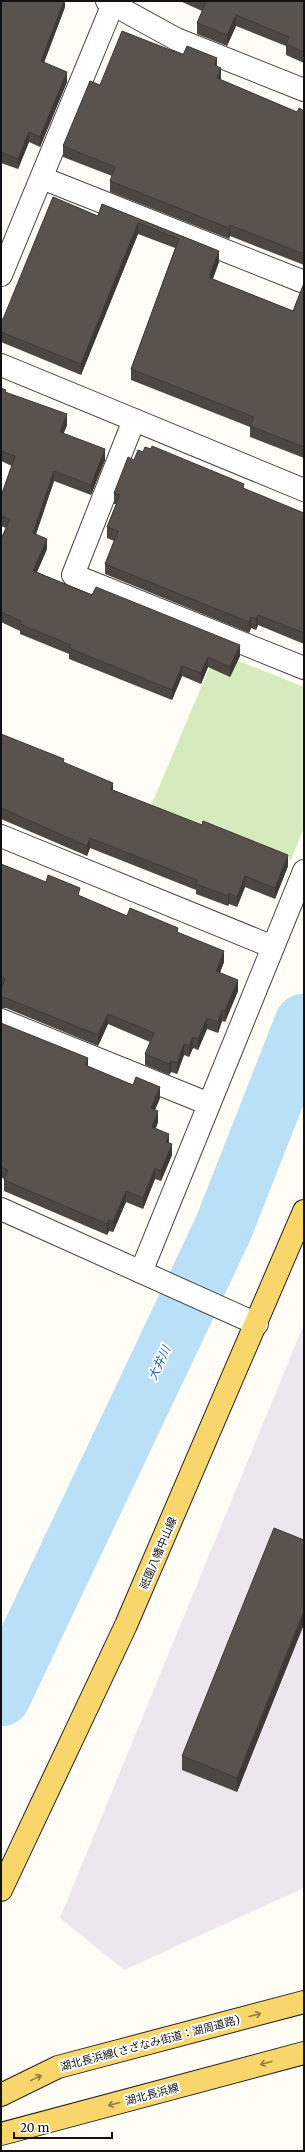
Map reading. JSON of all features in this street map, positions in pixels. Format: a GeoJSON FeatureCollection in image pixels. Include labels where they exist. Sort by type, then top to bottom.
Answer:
{"type":"FeatureCollection","features":[{"type":"Feature","properties":{"kind":"main road","name":"祇園八幡中山線"},"geometry":{"type":"LineString","coordinates":[[1,1890],[126,1625],[257,1324],[304,1211]]}},
{"type":"Feature","properties":{"kind":"main road","name":"湖北長浜線(さざなみ街道：湖周道路)"},"geometry":{"type":"LineString","coordinates":[[1,2095],[58,2067],[304,2002]]}},
{"type":"Feature","properties":{"kind":"main road","name":"湖北長浜線"},"geometry":{"type":"LineString","coordinates":[[1,2134],[304,2053]]}},
{"type":"Feature","properties":{"kind":"street"},"geometry":{"type":"LineString","coordinates":[[1,275],[42,178],[110,3],[176,39],[304,90]]}},
{"type":"Feature","properties":{"kind":"street"},"geometry":{"type":"LineString","coordinates":[[42,178],[304,282]]}},
{"type":"Feature","properties":{"kind":"street"},"geometry":{"type":"LineString","coordinates":[[1,365],[304,490]]}},
{"type":"Feature","properties":{"kind":"street"},"geometry":{"type":"LineString","coordinates":[[134,420],[73,575],[304,668]]}},
{"type":"Feature","properties":{"kind":"street"},"geometry":{"type":"LineString","coordinates":[[1,836],[273,947]]}},
{"type":"Feature","properties":{"kind":"street"},"geometry":{"type":"LineString","coordinates":[[141,1272],[304,871]]}},
{"type":"Feature","properties":{"kind":"street"},"geometry":{"type":"LineString","coordinates":[[1,1020],[209,1104]]}},
{"type":"Feature","properties":{"kind":"street"},"geometry":{"type":"LineString","coordinates":[[1,1209],[257,1324]]}},
{"type":"Feature","properties":{"kind":"shaded area"},"geometry":{"type":"Polygon","coordinates":[[[304,1324],[304,1888],[124,1970],[60,1918],[304,1324]]]}},
{"type":"Feature","properties":{"kind":"green space"},"geometry":{"type":"Polygon","coordinates":[[[216,652],[304,687],[304,827],[291,860],[151,806],[216,652]]]}},
{"type":"Feature","properties":{"kind":"building"},"geometry":{"type":"Polygon","coordinates":[[[1,1],[64,1],[41,61],[67,72],[40,137],[29,132],[18,159],[1,152],[1,1]]]}},
{"type":"Feature","properties":{"kind":"building"},"geometry":{"type":"Polygon","coordinates":[[[204,1],[304,2],[304,52],[286,44],[289,37],[236,15],[227,35],[197,23],[206,2],[204,1]]]}},
{"type":"Feature","properties":{"kind":"building"},"geometry":{"type":"Polygon","coordinates":[[[122,31],[183,55],[187,46],[217,58],[214,65],[221,68],[217,78],[297,112],[299,108],[304,111],[304,254],[230,225],[229,228],[110,181],[115,167],[63,146],[90,81],[100,85],[122,31]]]}},
{"type":"Feature","properties":{"kind":"building"},"geometry":{"type":"Polygon","coordinates":[[[53,197],[98,216],[102,204],[219,251],[210,274],[210,278],[293,311],[304,283],[304,447],[250,426],[254,417],[131,369],[179,239],[138,223],[81,364],[1,332],[1,319],[3,319],[53,197]]]}},
{"type":"Feature","properties":{"kind":"building"},"geometry":{"type":"Polygon","coordinates":[[[1,388],[6,390],[5,392],[67,414],[60,432],[105,449],[91,485],[54,471],[33,533],[47,539],[33,571],[92,595],[96,587],[240,645],[230,667],[208,657],[201,673],[182,666],[172,690],[69,648],[71,645],[20,624],[21,621],[1,612],[1,539],[10,519],[1,516],[1,496],[15,456],[1,451],[1,388]]]}},
{"type":"Feature","properties":{"kind":"building"},"geometry":{"type":"Polygon","coordinates":[[[152,446],[244,484],[243,488],[304,513],[304,633],[258,615],[256,619],[251,617],[249,622],[105,564],[118,531],[107,527],[120,495],[114,493],[128,457],[134,460],[138,450],[143,452],[145,447],[151,449],[152,446]]]}},
{"type":"Feature","properties":{"kind":"building"},"geometry":{"type":"Polygon","coordinates":[[[1,734],[64,759],[63,762],[113,783],[110,789],[202,825],[203,821],[288,855],[275,888],[245,876],[237,897],[229,893],[228,896],[196,884],[197,880],[90,838],[87,846],[1,808],[1,734]]]}},
{"type":"Feature","properties":{"kind":"building"},"geometry":{"type":"Polygon","coordinates":[[[1,864],[46,882],[48,875],[80,888],[78,895],[127,916],[130,908],[178,928],[177,932],[224,951],[216,971],[238,980],[225,1011],[222,1010],[218,1022],[207,1018],[198,1039],[193,1037],[189,1046],[184,1044],[177,1063],[171,1061],[169,1064],[145,1054],[154,1033],[108,1014],[98,1035],[1,997],[1,990],[5,979],[1,977],[1,864]]]}},
{"type":"Feature","properties":{"kind":"building"},"geometry":{"type":"Polygon","coordinates":[[[1,1023],[88,1058],[85,1065],[133,1085],[136,1077],[160,1087],[151,1108],[158,1111],[152,1127],[169,1134],[166,1142],[172,1144],[161,1171],[155,1168],[143,1198],[126,1191],[113,1222],[109,1220],[107,1224],[4,1180],[8,1170],[1,1167],[1,1023]]]}},
{"type":"Feature","properties":{"kind":"building"},"geometry":{"type":"Polygon","coordinates":[[[274,1528],[304,1540],[304,1611],[237,1778],[182,1756],[274,1528]]]}},
{"type":"Feature","properties":{"kind":"waterway","name":"大井川"},"geometry":{"type":"LineString","coordinates":[[1,1697],[223,1229],[304,1023]]}}]}
